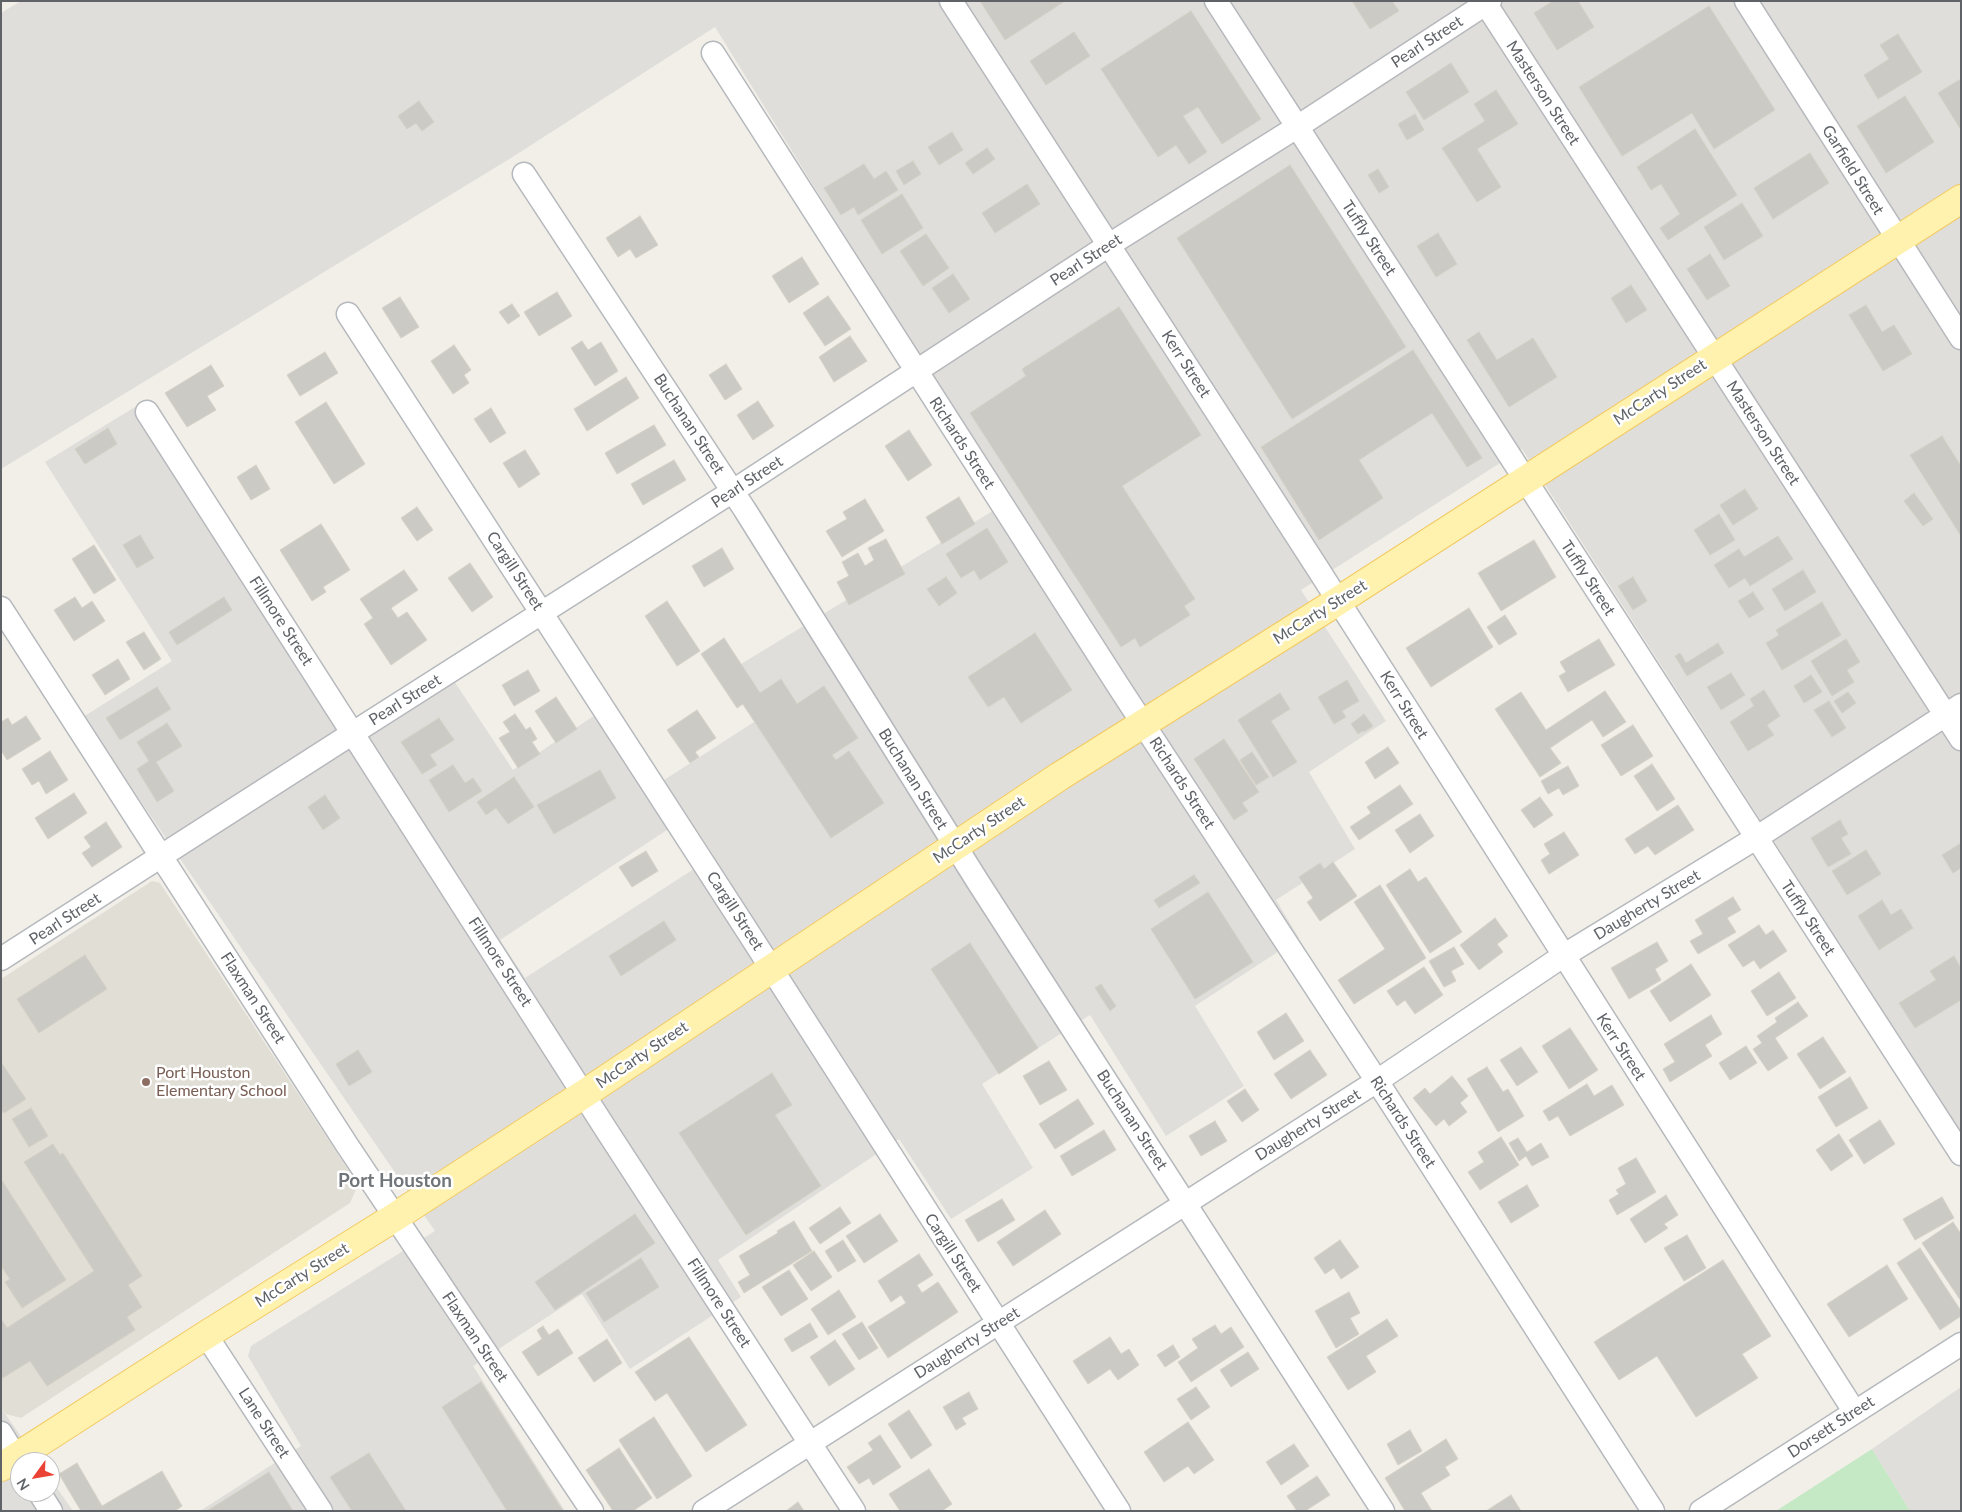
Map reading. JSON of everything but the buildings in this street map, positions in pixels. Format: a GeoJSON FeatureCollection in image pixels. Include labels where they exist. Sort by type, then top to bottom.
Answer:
{"type":"FeatureCollection","features":[{"type":"Feature","properties":{"kind":"main road","name":"McCarty Street"},"geometry":{"type":"LineString","coordinates":[[29,1452],[206,1335],[395,1217],[584,1094],[1060,776],[1338,601],[1961,199]]}},
{"type":"Feature","properties":{"kind":"street","name":"Kerr Street"},"geometry":{"type":"LineString","coordinates":[[951,1],[1338,601],[1854,1411]]}},
{"type":"Feature","properties":{"kind":"street","name":"Tuffly Street"},"geometry":{"type":"LineString","coordinates":[[1216,1],[1961,1154]]}},
{"type":"Feature","properties":{"kind":"street","name":"Garfield Street"},"geometry":{"type":"LineString","coordinates":[[1746,1],[1961,338]]}},
{"type":"Feature","properties":{"kind":"street","name":"Pearl Street"},"geometry":{"type":"LineString","coordinates":[[1,960],[353,732],[542,614],[733,491],[916,370],[1109,245],[1297,127],[1487,2]]}},
{"type":"Feature","properties":{"kind":"street","name":"Masterson Street"},"geometry":{"type":"LineString","coordinates":[[1487,2],[1714,357],[1953,710],[1961,740]]}},
{"type":"Feature","properties":{"kind":"street","name":"Richards Street"},"geometry":{"type":"LineString","coordinates":[[713,53],[1653,1511]]}},
{"type":"Feature","properties":{"kind":"street","name":"Buchanan Street"},"geometry":{"type":"LineString","coordinates":[[524,174],[733,491],[955,845],[1383,1511]]}},
{"type":"Feature","properties":{"kind":"street","name":"Cargill Street"},"geometry":{"type":"LineString","coordinates":[[348,314],[1119,1511]]}},
{"type":"Feature","properties":{"kind":"street","name":"Fillmore Street"},"geometry":{"type":"LineString","coordinates":[[147,412],[854,1511]]}},
{"type":"Feature","properties":{"kind":"street","name":"Flaxman Street"},"geometry":{"type":"LineString","coordinates":[[1,608],[395,1217],[592,1511]]}},
{"type":"Feature","properties":{"kind":"street","name":"Daugherty Street"},"geometry":{"type":"LineString","coordinates":[[704,1511],[1377,1081],[1563,956],[1756,838],[1953,710]]}},
{"type":"Feature","properties":{"kind":"street","name":"Lane Street"},"geometry":{"type":"LineString","coordinates":[[206,1335],[321,1511]]}},
{"type":"Feature","properties":{"kind":"street","name":"Dorsett Street"},"geometry":{"type":"LineString","coordinates":[[1701,1511],[1961,1344]]}},
{"type":"Feature","properties":{"kind":"street"},"geometry":{"type":"LineString","coordinates":[[1,1433],[10,1458]]}},
{"type":"Feature","properties":{"kind":"shaded area"},"geometry":{"type":"Polygon","coordinates":[[[21,1],[1961,1],[1961,1132],[1522,449],[1301,590],[1386,721],[1309,772],[1355,849],[1276,900],[1299,938],[1195,1006],[1244,1086],[1166,1136],[1090,1015],[982,1084],[1033,1168],[951,1219],[899,1139],[718,1260],[741,1297],[630,1369],[582,1294],[473,1366],[565,1511],[200,1511],[301,1446],[248,1356],[251,1346],[435,1231],[83,717],[172,661],[45,462],[148,399],[363,737],[452,678],[513,770],[598,713],[673,826],[500,940],[525,978],[714,856],[664,780],[754,722],[723,675],[1009,501],[715,27],[511,158],[1,469],[1,13],[21,1]]]}},
{"type":"Feature","properties":{"kind":"shaded area","name":"Port Houston Elementary School"},"geometry":{"type":"Polygon","coordinates":[[[152,881],[160,883],[358,1185],[350,1203],[21,1418],[6,1414],[1,1408],[1,979],[152,881]]]}},
{"type":"Feature","properties":{"kind":"shaded area"},"geometry":{"type":"Polygon","coordinates":[[[1961,1387],[1961,1511],[1910,1511],[1872,1449],[1961,1387]]]}},
{"type":"Feature","properties":{"kind":"shaded area"},"geometry":{"type":"Polygon","coordinates":[[[1,1408],[32,1452],[10,1452],[10,1502],[60,1502],[60,1492],[73,1511],[1,1511],[1,1408]]]}},
{"type":"Feature","properties":{"kind":"green space"},"geometry":{"type":"Polygon","coordinates":[[[1872,1449],[1910,1511],[1776,1511],[1872,1449]]]}},
{"type":"Feature","properties":{"kind":"place","name":"Port Houston Elementary School"},"geometry":{"type":"Point","coordinates":[146,1082]}},
{"type":"Feature","properties":{"kind":"district","name":"Port Houston"},"geometry":{"type":"Point","coordinates":[395,1181]}}]}
